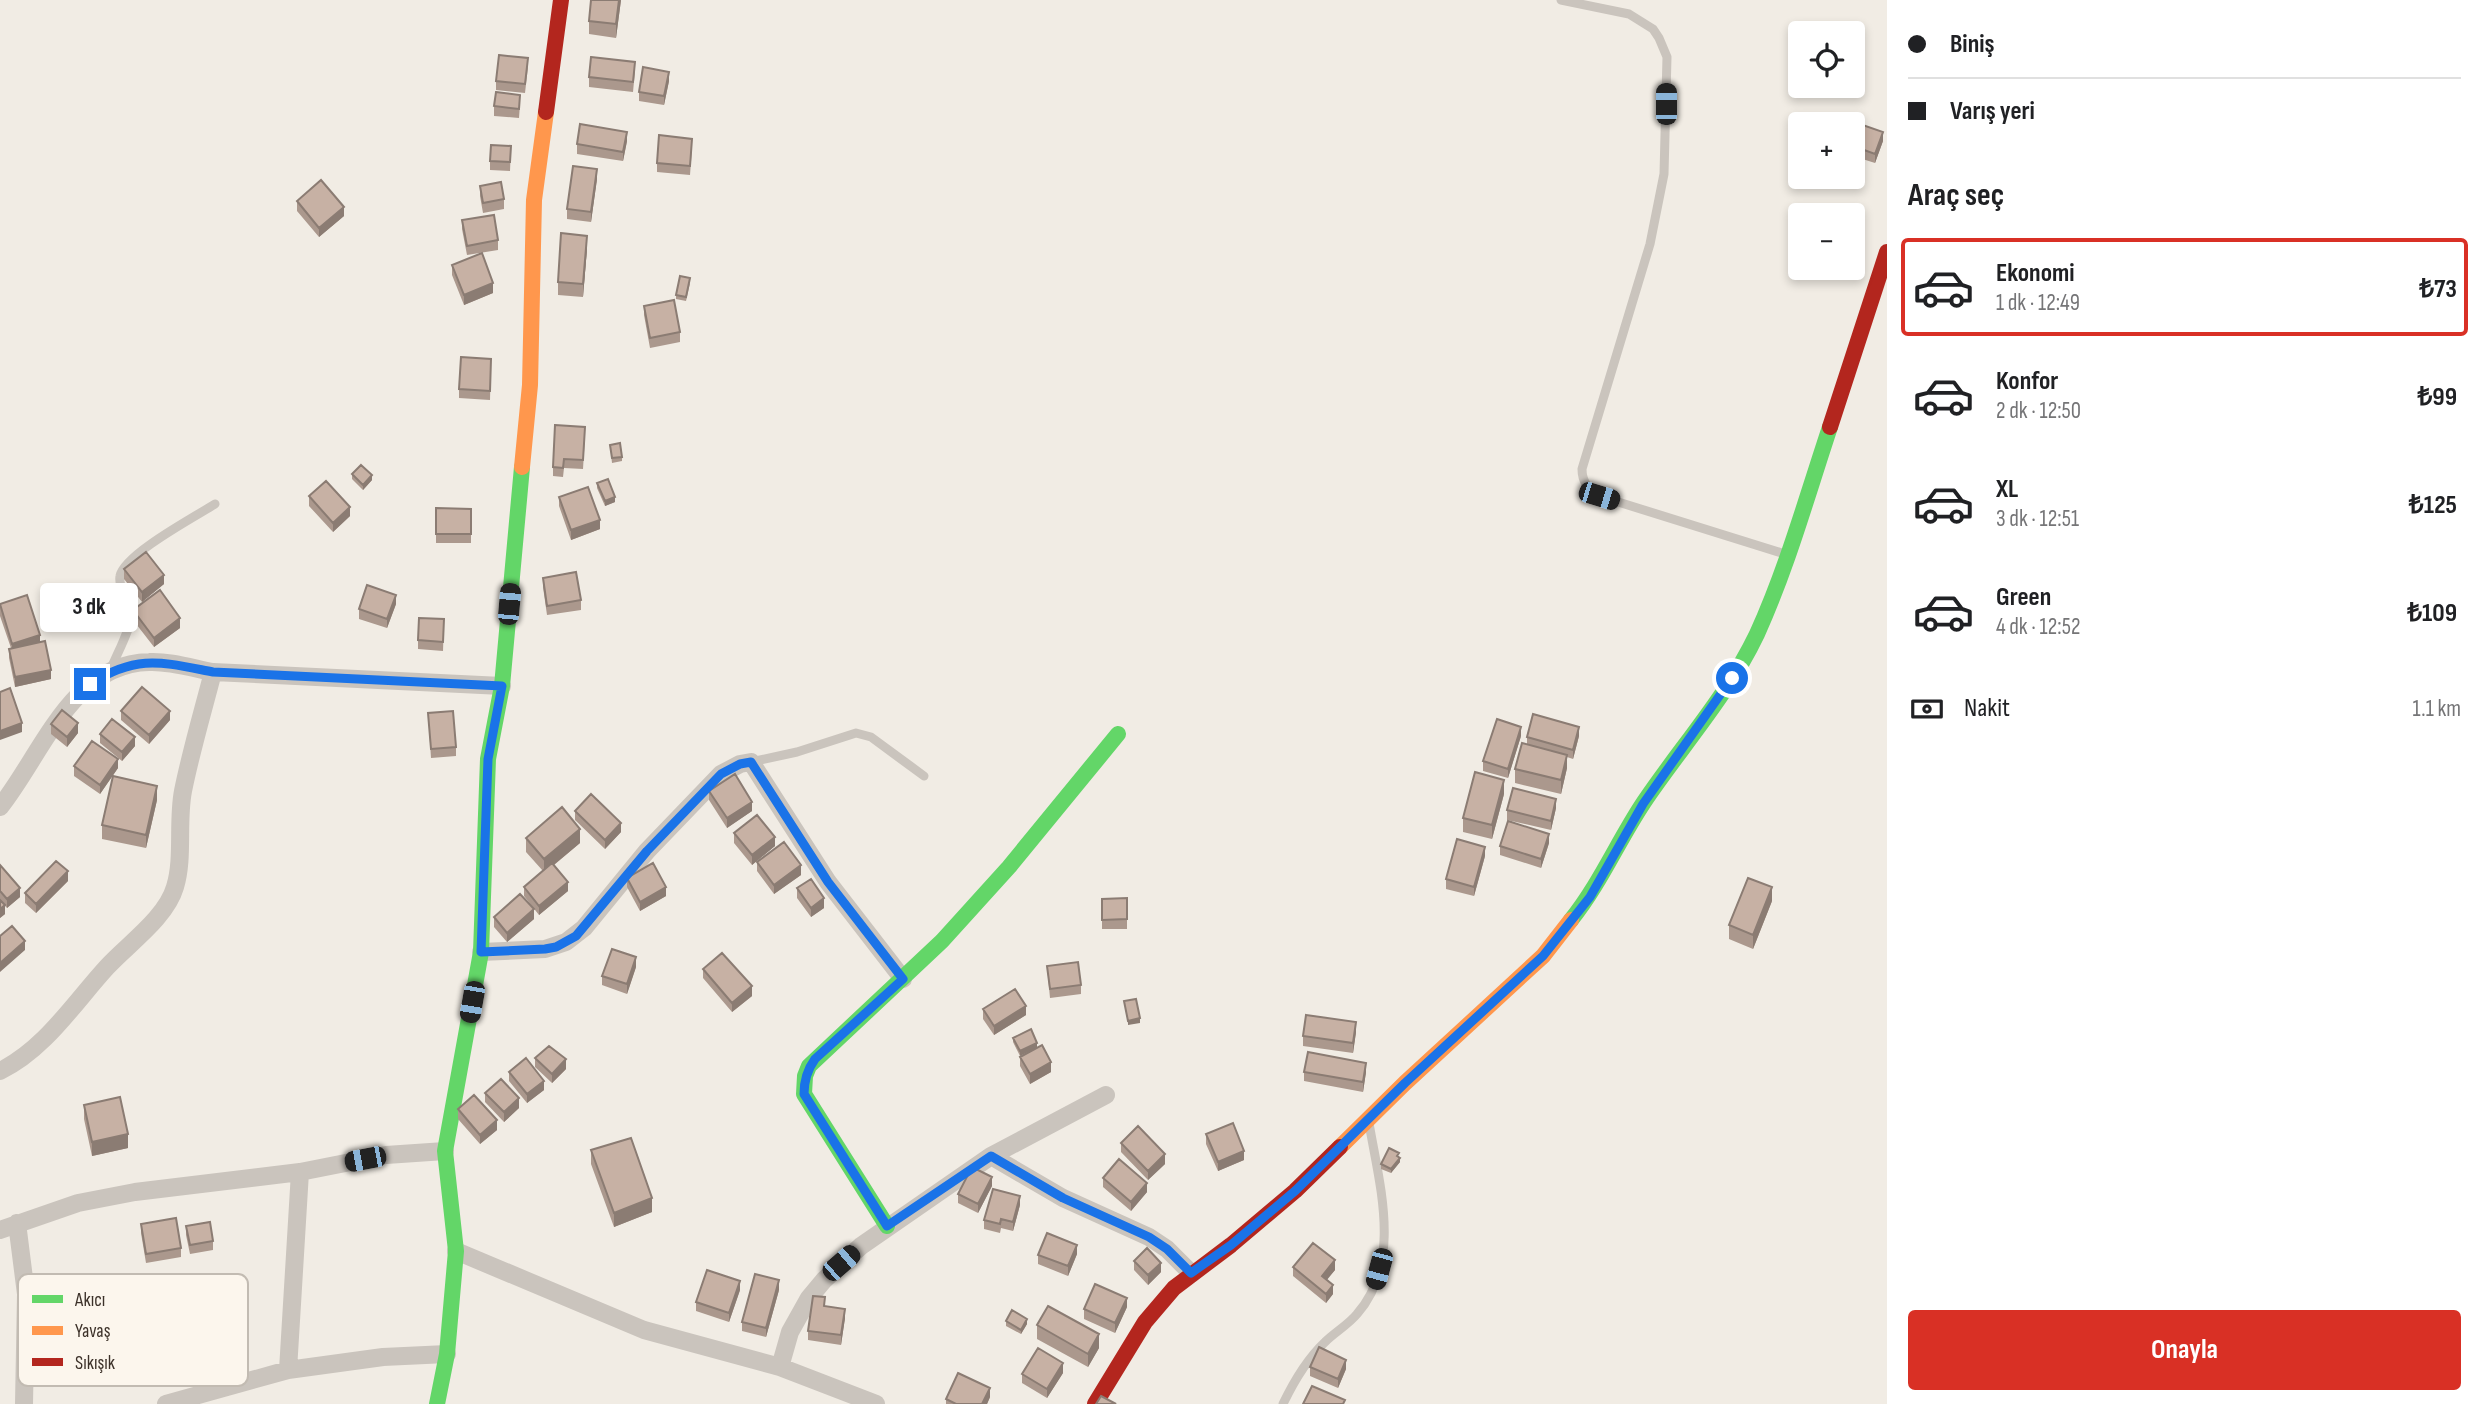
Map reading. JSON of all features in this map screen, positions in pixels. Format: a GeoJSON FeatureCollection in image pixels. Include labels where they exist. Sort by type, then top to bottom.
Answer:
{"type":"FeatureCollection","features":[{"type":"Feature","properties":{"kind":"street"},"geometry":{"type":"LineString","coordinates":[[437,1404],[447,1353],[456,1251],[445,1151],[481,952],[488,759],[502,686],[530,384],[534,200],[561,0]]}},
{"type":"Feature","properties":{"kind":"street"},"geometry":{"type":"LineString","coordinates":[[1095,1404],[1145,1322],[1174,1288],[1265,1218],[1543,956],[1575,918],[1643,804],[1732,678],[1769,605],[1887,252]]}},
{"type":"Feature","properties":{"kind":"street"},"geometry":{"type":"LineString","coordinates":[[0,807],[55,723],[90,684],[111,671],[128,665],[169,663],[213,672],[502,686]]}},
{"type":"Feature","properties":{"kind":"street"},"geometry":{"type":"LineString","coordinates":[[0,1071],[41,1042],[107,966],[163,911],[170,900],[178,878],[183,792],[213,672]]}},
{"type":"Feature","properties":{"kind":"street"},"geometry":{"type":"LineString","coordinates":[[887,1226],[804,1094],[809,1066],[903,979],[986,892],[1118,734]]}},
{"type":"Feature","properties":{"kind":"street"},"geometry":{"type":"LineString","coordinates":[[481,952],[545,949],[556,947],[576,936],[647,851],[713,782],[730,768],[751,762],[828,882],[903,979]]}},
{"type":"Feature","properties":{"kind":"street"},"geometry":{"type":"LineString","coordinates":[[780,1367],[790,1332],[809,1298],[841,1263],[887,1226],[991,1156],[1107,1095]]}},
{"type":"Feature","properties":{"kind":"street"},"geometry":{"type":"LineString","coordinates":[[21,1274],[8,1226],[78,1203],[135,1192],[300,1172],[386,1155],[445,1151]]}},
{"type":"Feature","properties":{"kind":"street"},"geometry":{"type":"LineString","coordinates":[[991,1156],[1063,1198],[1149,1237],[1167,1249],[1191,1273]]}},
{"type":"Feature","properties":{"kind":"street"},"geometry":{"type":"LineString","coordinates":[[288,1370],[300,1172]]}},
{"type":"Feature","properties":{"kind":"street"},"geometry":{"type":"LineString","coordinates":[[456,1251],[644,1330],[780,1367],[876,1404]]}},
{"type":"Feature","properties":{"kind":"street"},"geometry":{"type":"LineString","coordinates":[[248,1381],[288,1370],[371,1358],[447,1353]]}},
{"type":"Feature","properties":{"kind":"street"},"geometry":{"type":"LineString","coordinates":[[24,1386],[24,1404]]}},
{"type":"Feature","properties":{"kind":"street"},"geometry":{"type":"LineString","coordinates":[[166,1404],[231,1386]]}},
{"type":"Feature","properties":{"kind":"lane"},"geometry":{"type":"LineString","coordinates":[[1561,0],[1638,18],[1653,29],[1667,57],[1661,197],[1650,244],[1582,469],[1585,484],[1599,496],[1786,554]]}},
{"type":"Feature","properties":{"kind":"lane"},"geometry":{"type":"LineString","coordinates":[[111,671],[131,618],[120,581],[121,571],[144,548],[215,504]]}},
{"type":"Feature","properties":{"kind":"lane"},"geometry":{"type":"LineString","coordinates":[[751,762],[797,752],[856,733],[871,737],[924,776]]}},
{"type":"Feature","properties":{"kind":"lane"},"geometry":{"type":"LineString","coordinates":[[1283,1404],[1303,1368],[1325,1341],[1355,1317],[1375,1286],[1382,1252],[1384,1218],[1368,1119]]}},
{"type":"Feature","properties":{"kind":"building"},"geometry":{"type":"Polygon","coordinates":[[[591,0],[619,0],[616,24],[589,21],[591,0]]]}},
{"type":"Feature","properties":{"kind":"building"},"geometry":{"type":"Polygon","coordinates":[[[499,55],[528,58],[525,84],[496,81],[499,55]]]}},
{"type":"Feature","properties":{"kind":"building"},"geometry":{"type":"Polygon","coordinates":[[[591,57],[635,62],[633,82],[589,77],[591,57]]]}},
{"type":"Feature","properties":{"kind":"building"},"geometry":{"type":"Polygon","coordinates":[[[643,67],[669,72],[664,96],[639,92],[643,67]]]}},
{"type":"Feature","properties":{"kind":"building"},"geometry":{"type":"Polygon","coordinates":[[[496,92],[520,95],[519,109],[494,106],[496,92]]]}},
{"type":"Feature","properties":{"kind":"building"},"geometry":{"type":"Polygon","coordinates":[[[580,124],[627,132],[623,152],[577,144],[580,124]]]}},
{"type":"Feature","properties":{"kind":"building"},"geometry":{"type":"Polygon","coordinates":[[[1865,126],[1883,132],[1875,154],[1865,150],[1865,126]]]}},
{"type":"Feature","properties":{"kind":"building"},"geometry":{"type":"Polygon","coordinates":[[[659,135],[692,139],[690,166],[657,163],[659,135]]]}},
{"type":"Feature","properties":{"kind":"building"},"geometry":{"type":"Polygon","coordinates":[[[491,145],[511,146],[510,162],[490,161],[491,145]]]}},
{"type":"Feature","properties":{"kind":"building"},"geometry":{"type":"Polygon","coordinates":[[[573,166],[597,169],[591,212],[567,209],[573,166]]]}},
{"type":"Feature","properties":{"kind":"building"},"geometry":{"type":"Polygon","coordinates":[[[321,180],[344,207],[319,228],[297,201],[321,180]]]}},
{"type":"Feature","properties":{"kind":"building"},"geometry":{"type":"Polygon","coordinates":[[[501,182],[504,199],[483,203],[480,186],[501,182]]]}},
{"type":"Feature","properties":{"kind":"building"},"geometry":{"type":"Polygon","coordinates":[[[494,215],[498,240],[467,246],[462,220],[494,215]]]}},
{"type":"Feature","properties":{"kind":"building"},"geometry":{"type":"Polygon","coordinates":[[[561,233],[587,236],[583,284],[558,282],[561,233]]]}},
{"type":"Feature","properties":{"kind":"building"},"geometry":{"type":"Polygon","coordinates":[[[482,253],[493,283],[464,295],[452,265],[482,253]]]}},
{"type":"Feature","properties":{"kind":"building"},"geometry":{"type":"Polygon","coordinates":[[[680,276],[690,278],[686,297],[676,295],[680,276]]]}},
{"type":"Feature","properties":{"kind":"building"},"geometry":{"type":"Polygon","coordinates":[[[674,300],[680,332],[650,338],[644,306],[674,300]]]}},
{"type":"Feature","properties":{"kind":"building"},"geometry":{"type":"Polygon","coordinates":[[[461,357],[491,359],[490,391],[459,389],[461,357]]]}},
{"type":"Feature","properties":{"kind":"building"},"geometry":{"type":"Polygon","coordinates":[[[555,425],[585,427],[583,460],[564,459],[563,468],[553,467],[555,425]]]}},
{"type":"Feature","properties":{"kind":"building"},"geometry":{"type":"Polygon","coordinates":[[[620,443],[622,457],[612,458],[610,445],[620,443]]]}},
{"type":"Feature","properties":{"kind":"building"},"geometry":{"type":"Polygon","coordinates":[[[361,465],[372,475],[363,485],[352,474],[361,465]]]}},
{"type":"Feature","properties":{"kind":"building"},"geometry":{"type":"Polygon","coordinates":[[[608,479],[615,497],[605,501],[597,483],[608,479]]]}},
{"type":"Feature","properties":{"kind":"building"},"geometry":{"type":"Polygon","coordinates":[[[326,481],[350,507],[333,523],[309,496],[326,481]]]}},
{"type":"Feature","properties":{"kind":"building"},"geometry":{"type":"Polygon","coordinates":[[[588,487],[600,520],[571,530],[559,497],[588,487]]]}},
{"type":"Feature","properties":{"kind":"building"},"geometry":{"type":"Polygon","coordinates":[[[436,508],[471,509],[471,534],[436,534],[436,508]]]}},
{"type":"Feature","properties":{"kind":"building"},"geometry":{"type":"Polygon","coordinates":[[[146,552],[164,575],[142,592],[124,569],[146,552]]]}},
{"type":"Feature","properties":{"kind":"building"},"geometry":{"type":"Polygon","coordinates":[[[576,572],[581,600],[547,606],[543,578],[576,572]]]}},
{"type":"Feature","properties":{"kind":"building"},"geometry":{"type":"Polygon","coordinates":[[[367,585],[396,595],[387,619],[359,609],[367,585]]]}},
{"type":"Feature","properties":{"kind":"building"},"geometry":{"type":"Polygon","coordinates":[[[160,590],[180,618],[154,638],[133,610],[160,590]]]}},
{"type":"Feature","properties":{"kind":"building"},"geometry":{"type":"Polygon","coordinates":[[[81,593],[104,611],[95,622],[72,604],[81,593]]]}},
{"type":"Feature","properties":{"kind":"building"},"geometry":{"type":"Polygon","coordinates":[[[27,595],[40,635],[12,644],[0,604],[27,595]]]}},
{"type":"Feature","properties":{"kind":"building"},"geometry":{"type":"Polygon","coordinates":[[[419,618],[444,619],[443,642],[418,640],[419,618]]]}},
{"type":"Feature","properties":{"kind":"building"},"geometry":{"type":"Polygon","coordinates":[[[45,641],[51,670],[15,677],[9,649],[45,641]]]}},
{"type":"Feature","properties":{"kind":"building"},"geometry":{"type":"Polygon","coordinates":[[[142,687],[170,711],[149,735],[121,711],[142,687]]]}},
{"type":"Feature","properties":{"kind":"building"},"geometry":{"type":"Polygon","coordinates":[[[10,688],[22,723],[0,731],[0,692],[10,688]]]}},
{"type":"Feature","properties":{"kind":"building"},"geometry":{"type":"Polygon","coordinates":[[[62,710],[78,723],[67,737],[51,724],[62,710]]]}},
{"type":"Feature","properties":{"kind":"building"},"geometry":{"type":"Polygon","coordinates":[[[453,711],[456,747],[431,749],[428,713],[453,711]]]}},
{"type":"Feature","properties":{"kind":"building"},"geometry":{"type":"Polygon","coordinates":[[[1533,714],[1579,727],[1573,750],[1527,737],[1533,714]]]}},
{"type":"Feature","properties":{"kind":"building"},"geometry":{"type":"Polygon","coordinates":[[[112,719],[135,737],[122,752],[100,734],[112,719]]]}},
{"type":"Feature","properties":{"kind":"building"},"geometry":{"type":"Polygon","coordinates":[[[1497,719],[1521,727],[1508,769],[1483,761],[1497,719]]]}},
{"type":"Feature","properties":{"kind":"building"},"geometry":{"type":"Polygon","coordinates":[[[92,741],[118,759],[100,785],[74,766],[92,741]]]}},
{"type":"Feature","properties":{"kind":"building"},"geometry":{"type":"Polygon","coordinates":[[[1522,743],[1567,755],[1561,780],[1515,769],[1522,743]]]}},
{"type":"Feature","properties":{"kind":"building"},"geometry":{"type":"Polygon","coordinates":[[[1475,772],[1504,780],[1492,825],[1463,818],[1475,772]]]}},
{"type":"Feature","properties":{"kind":"building"},"geometry":{"type":"Polygon","coordinates":[[[735,774],[752,802],[727,818],[709,791],[735,774]]]}},
{"type":"Feature","properties":{"kind":"building"},"geometry":{"type":"Polygon","coordinates":[[[113,776],[157,786],[146,835],[102,825],[113,776]]]}},
{"type":"Feature","properties":{"kind":"building"},"geometry":{"type":"Polygon","coordinates":[[[1513,788],[1556,799],[1551,821],[1507,810],[1513,788]]]}},
{"type":"Feature","properties":{"kind":"building"},"geometry":{"type":"Polygon","coordinates":[[[591,794],[621,823],[605,840],[575,811],[591,794]]]}},
{"type":"Feature","properties":{"kind":"building"},"geometry":{"type":"Polygon","coordinates":[[[562,807],[580,829],[544,859],[526,838],[562,807]]]}},
{"type":"Feature","properties":{"kind":"building"},"geometry":{"type":"Polygon","coordinates":[[[757,815],[775,837],[752,855],[734,833],[757,815]]]}},
{"type":"Feature","properties":{"kind":"building"},"geometry":{"type":"Polygon","coordinates":[[[1508,821],[1549,834],[1541,859],[1500,846],[1508,821]]]}},
{"type":"Feature","properties":{"kind":"building"},"geometry":{"type":"Polygon","coordinates":[[[1457,839],[1485,847],[1474,887],[1446,879],[1457,839]]]}},
{"type":"Feature","properties":{"kind":"building"},"geometry":{"type":"Polygon","coordinates":[[[784,842],[801,865],[774,885],[757,862],[784,842]]]}},
{"type":"Feature","properties":{"kind":"building"},"geometry":{"type":"Polygon","coordinates":[[[56,861],[68,871],[36,904],[25,893],[56,861]]]}},
{"type":"Feature","properties":{"kind":"building"},"geometry":{"type":"Polygon","coordinates":[[[552,863],[568,882],[539,906],[524,887],[552,863]]]}},
{"type":"Feature","properties":{"kind":"building"},"geometry":{"type":"Polygon","coordinates":[[[653,863],[666,887],[640,902],[627,878],[653,863]]]}},
{"type":"Feature","properties":{"kind":"building"},"geometry":{"type":"Polygon","coordinates":[[[0,865],[20,888],[7,899],[0,891],[0,865]]]}},
{"type":"Feature","properties":{"kind":"building"},"geometry":{"type":"Polygon","coordinates":[[[1748,878],[1772,887],[1753,935],[1729,925],[1748,878]]]}},
{"type":"Feature","properties":{"kind":"building"},"geometry":{"type":"Polygon","coordinates":[[[811,879],[824,898],[811,908],[797,888],[811,879]]]}},
{"type":"Feature","properties":{"kind":"building"},"geometry":{"type":"Polygon","coordinates":[[[520,894],[534,909],[507,933],[494,917],[520,894]]]}},
{"type":"Feature","properties":{"kind":"building"},"geometry":{"type":"Polygon","coordinates":[[[1127,898],[1127,919],[1102,920],[1102,899],[1127,898]]]}},
{"type":"Feature","properties":{"kind":"building"},"geometry":{"type":"Polygon","coordinates":[[[12,926],[25,941],[0,963],[0,936],[12,926]]]}},
{"type":"Feature","properties":{"kind":"building"},"geometry":{"type":"Polygon","coordinates":[[[612,949],[636,957],[627,984],[602,976],[612,949]]]}},
{"type":"Feature","properties":{"kind":"building"},"geometry":{"type":"Polygon","coordinates":[[[722,953],[752,986],[732,1003],[703,969],[722,953]]]}},
{"type":"Feature","properties":{"kind":"building"},"geometry":{"type":"Polygon","coordinates":[[[1078,962],[1081,985],[1050,989],[1047,966],[1078,962]]]}},
{"type":"Feature","properties":{"kind":"building"},"geometry":{"type":"Polygon","coordinates":[[[1015,989],[1026,1006],[994,1026],[983,1009],[1015,989]]]}},
{"type":"Feature","properties":{"kind":"building"},"geometry":{"type":"Polygon","coordinates":[[[1136,999],[1140,1018],[1128,1021],[1124,1001],[1136,999]]]}},
{"type":"Feature","properties":{"kind":"building"},"geometry":{"type":"Polygon","coordinates":[[[1306,1015],[1356,1022],[1353,1043],[1303,1036],[1306,1015]]]}},
{"type":"Feature","properties":{"kind":"building"},"geometry":{"type":"Polygon","coordinates":[[[1031,1029],[1037,1043],[1020,1051],[1013,1038],[1031,1029]]]}},
{"type":"Feature","properties":{"kind":"building"},"geometry":{"type":"Polygon","coordinates":[[[1042,1045],[1051,1062],[1030,1074],[1020,1057],[1042,1045]]]}},
{"type":"Feature","properties":{"kind":"building"},"geometry":{"type":"Polygon","coordinates":[[[549,1046],[566,1059],[552,1074],[535,1058],[549,1046]]]}},
{"type":"Feature","properties":{"kind":"building"},"geometry":{"type":"Polygon","coordinates":[[[1308,1052],[1366,1063],[1363,1082],[1304,1072],[1308,1052]]]}},
{"type":"Feature","properties":{"kind":"building"},"geometry":{"type":"Polygon","coordinates":[[[526,1058],[544,1081],[527,1094],[509,1072],[526,1058]]]}},
{"type":"Feature","properties":{"kind":"building"},"geometry":{"type":"Polygon","coordinates":[[[501,1079],[519,1098],[504,1112],[485,1093],[501,1079]]]}},
{"type":"Feature","properties":{"kind":"building"},"geometry":{"type":"Polygon","coordinates":[[[474,1095],[497,1120],[480,1135],[458,1109],[474,1095]]]}},
{"type":"Feature","properties":{"kind":"building"},"geometry":{"type":"Polygon","coordinates":[[[120,1097],[128,1134],[92,1142],[84,1105],[120,1097]]]}},
{"type":"Feature","properties":{"kind":"building"},"geometry":{"type":"Polygon","coordinates":[[[1233,1123],[1244,1151],[1218,1162],[1206,1134],[1233,1123]]]}},
{"type":"Feature","properties":{"kind":"building"},"geometry":{"type":"Polygon","coordinates":[[[1138,1126],[1165,1154],[1148,1171],[1121,1143],[1138,1126]]]}},
{"type":"Feature","properties":{"kind":"building"},"geometry":{"type":"Polygon","coordinates":[[[631,1138],[652,1198],[614,1213],[591,1150],[631,1138]]]}},
{"type":"Feature","properties":{"kind":"building"},"geometry":{"type":"Polygon","coordinates":[[[1389,1148],[1399,1153],[1397,1156],[1400,1158],[1391,1169],[1381,1164],[1389,1148]]]}},
{"type":"Feature","properties":{"kind":"building"},"geometry":{"type":"Polygon","coordinates":[[[1119,1159],[1147,1183],[1131,1202],[1103,1178],[1119,1159]]]}},
{"type":"Feature","properties":{"kind":"building"},"geometry":{"type":"Polygon","coordinates":[[[972,1167],[992,1177],[978,1204],[958,1194],[972,1167]]]}},
{"type":"Feature","properties":{"kind":"building"},"geometry":{"type":"Polygon","coordinates":[[[993,1189],[1020,1196],[1013,1222],[1001,1219],[1000,1224],[984,1220],[993,1189]]]}},
{"type":"Feature","properties":{"kind":"building"},"geometry":{"type":"Polygon","coordinates":[[[176,1218],[181,1248],[146,1254],[141,1224],[176,1218]]]}},
{"type":"Feature","properties":{"kind":"building"},"geometry":{"type":"Polygon","coordinates":[[[210,1222],[213,1241],[190,1245],[186,1226],[210,1222]]]}},
{"type":"Feature","properties":{"kind":"building"},"geometry":{"type":"Polygon","coordinates":[[[1047,1233],[1077,1245],[1068,1266],[1038,1255],[1047,1233]]]}},
{"type":"Feature","properties":{"kind":"building"},"geometry":{"type":"Polygon","coordinates":[[[1313,1243],[1335,1260],[1322,1276],[1333,1285],[1326,1294],[1293,1267],[1313,1243]]]}},
{"type":"Feature","properties":{"kind":"building"},"geometry":{"type":"Polygon","coordinates":[[[1147,1248],[1161,1263],[1148,1275],[1134,1261],[1147,1248]]]}},
{"type":"Feature","properties":{"kind":"building"},"geometry":{"type":"Polygon","coordinates":[[[707,1270],[740,1281],[729,1313],[696,1302],[707,1270]]]}},
{"type":"Feature","properties":{"kind":"building"},"geometry":{"type":"Polygon","coordinates":[[[755,1274],[779,1280],[766,1328],[742,1322],[755,1274]]]}},
{"type":"Feature","properties":{"kind":"building"},"geometry":{"type":"Polygon","coordinates":[[[1095,1284],[1127,1298],[1115,1323],[1084,1309],[1095,1284]]]}},
{"type":"Feature","properties":{"kind":"building"},"geometry":{"type":"Polygon","coordinates":[[[813,1296],[825,1297],[824,1306],[845,1309],[841,1335],[808,1331],[813,1296]]]}},
{"type":"Feature","properties":{"kind":"building"},"geometry":{"type":"Polygon","coordinates":[[[1048,1306],[1099,1334],[1088,1354],[1037,1325],[1048,1306]]]}},
{"type":"Feature","properties":{"kind":"building"},"geometry":{"type":"Polygon","coordinates":[[[1012,1310],[1027,1319],[1021,1330],[1006,1321],[1012,1310]]]}},
{"type":"Feature","properties":{"kind":"building"},"geometry":{"type":"Polygon","coordinates":[[[1319,1347],[1346,1360],[1338,1379],[1310,1367],[1319,1347]]]}},
{"type":"Feature","properties":{"kind":"building"},"geometry":{"type":"Polygon","coordinates":[[[1038,1348],[1063,1363],[1047,1389],[1022,1374],[1038,1348]]]}},
{"type":"Feature","properties":{"kind":"building"},"geometry":{"type":"Polygon","coordinates":[[[958,1373],[990,1388],[982,1404],[956,1404],[946,1399],[958,1373]]]}},
{"type":"Feature","properties":{"kind":"building"},"geometry":{"type":"Polygon","coordinates":[[[1312,1386],[1345,1400],[1343,1404],[1303,1404],[1312,1386]]]}},
{"type":"Feature","properties":{"kind":"building"},"geometry":{"type":"Polygon","coordinates":[[[1101,1396],[1116,1404],[1096,1404],[1101,1396]]]}},
{"type":"Feature","properties":{"kind":"traffic: fast"},"geometry":{"type":"LineString","coordinates":[[1571,920],[1591,892],[1644,802],[1718,699],[1757,634],[1778,584],[1830,427]]}},
{"type":"Feature","properties":{"kind":"traffic: fast"},"geometry":{"type":"LineString","coordinates":[[437,1404],[447,1354],[456,1251],[445,1151],[481,952],[488,759],[502,686],[522,467]]}},
{"type":"Feature","properties":{"kind":"traffic: fast"},"geometry":{"type":"LineString","coordinates":[[887,1226],[804,1094],[805,1076],[809,1066],[942,941],[1009,867],[1118,734]]}},
{"type":"Feature","properties":{"kind":"traffic: slow"},"geometry":{"type":"LineString","coordinates":[[522,467],[530,385],[534,200],[546,112]]}},
{"type":"Feature","properties":{"kind":"traffic: slow"},"geometry":{"type":"LineString","coordinates":[[1340,1147],[1543,956],[1571,920]]}},
{"type":"Feature","properties":{"kind":"traffic: jam"},"geometry":{"type":"LineString","coordinates":[[546,112],[561,0]]}},
{"type":"Feature","properties":{"kind":"traffic: jam"},"geometry":{"type":"LineString","coordinates":[[1830,427],[1887,252]]}},
{"type":"Feature","properties":{"kind":"traffic: jam"},"geometry":{"type":"LineString","coordinates":[[1095,1404],[1145,1322],[1174,1288],[1231,1245],[1295,1191],[1340,1147]]}},
{"type":"Feature","properties":{"kind":"route"},"geometry":{"type":"LineString","coordinates":[[90,684],[111,671],[148,662],[169,663],[213,672],[502,686],[488,759],[481,952],[545,949],[556,947],[576,936],[647,851],[721,774],[740,764],[751,762],[828,882],[903,979],[815,1059],[809,1066],[804,1085],[804,1094],[887,1226],[991,1156],[1063,1198],[1149,1237],[1167,1249],[1191,1273],[1231,1245],[1295,1191],[1405,1083],[1543,956],[1590,897],[1643,804],[1732,678]]}}]}
